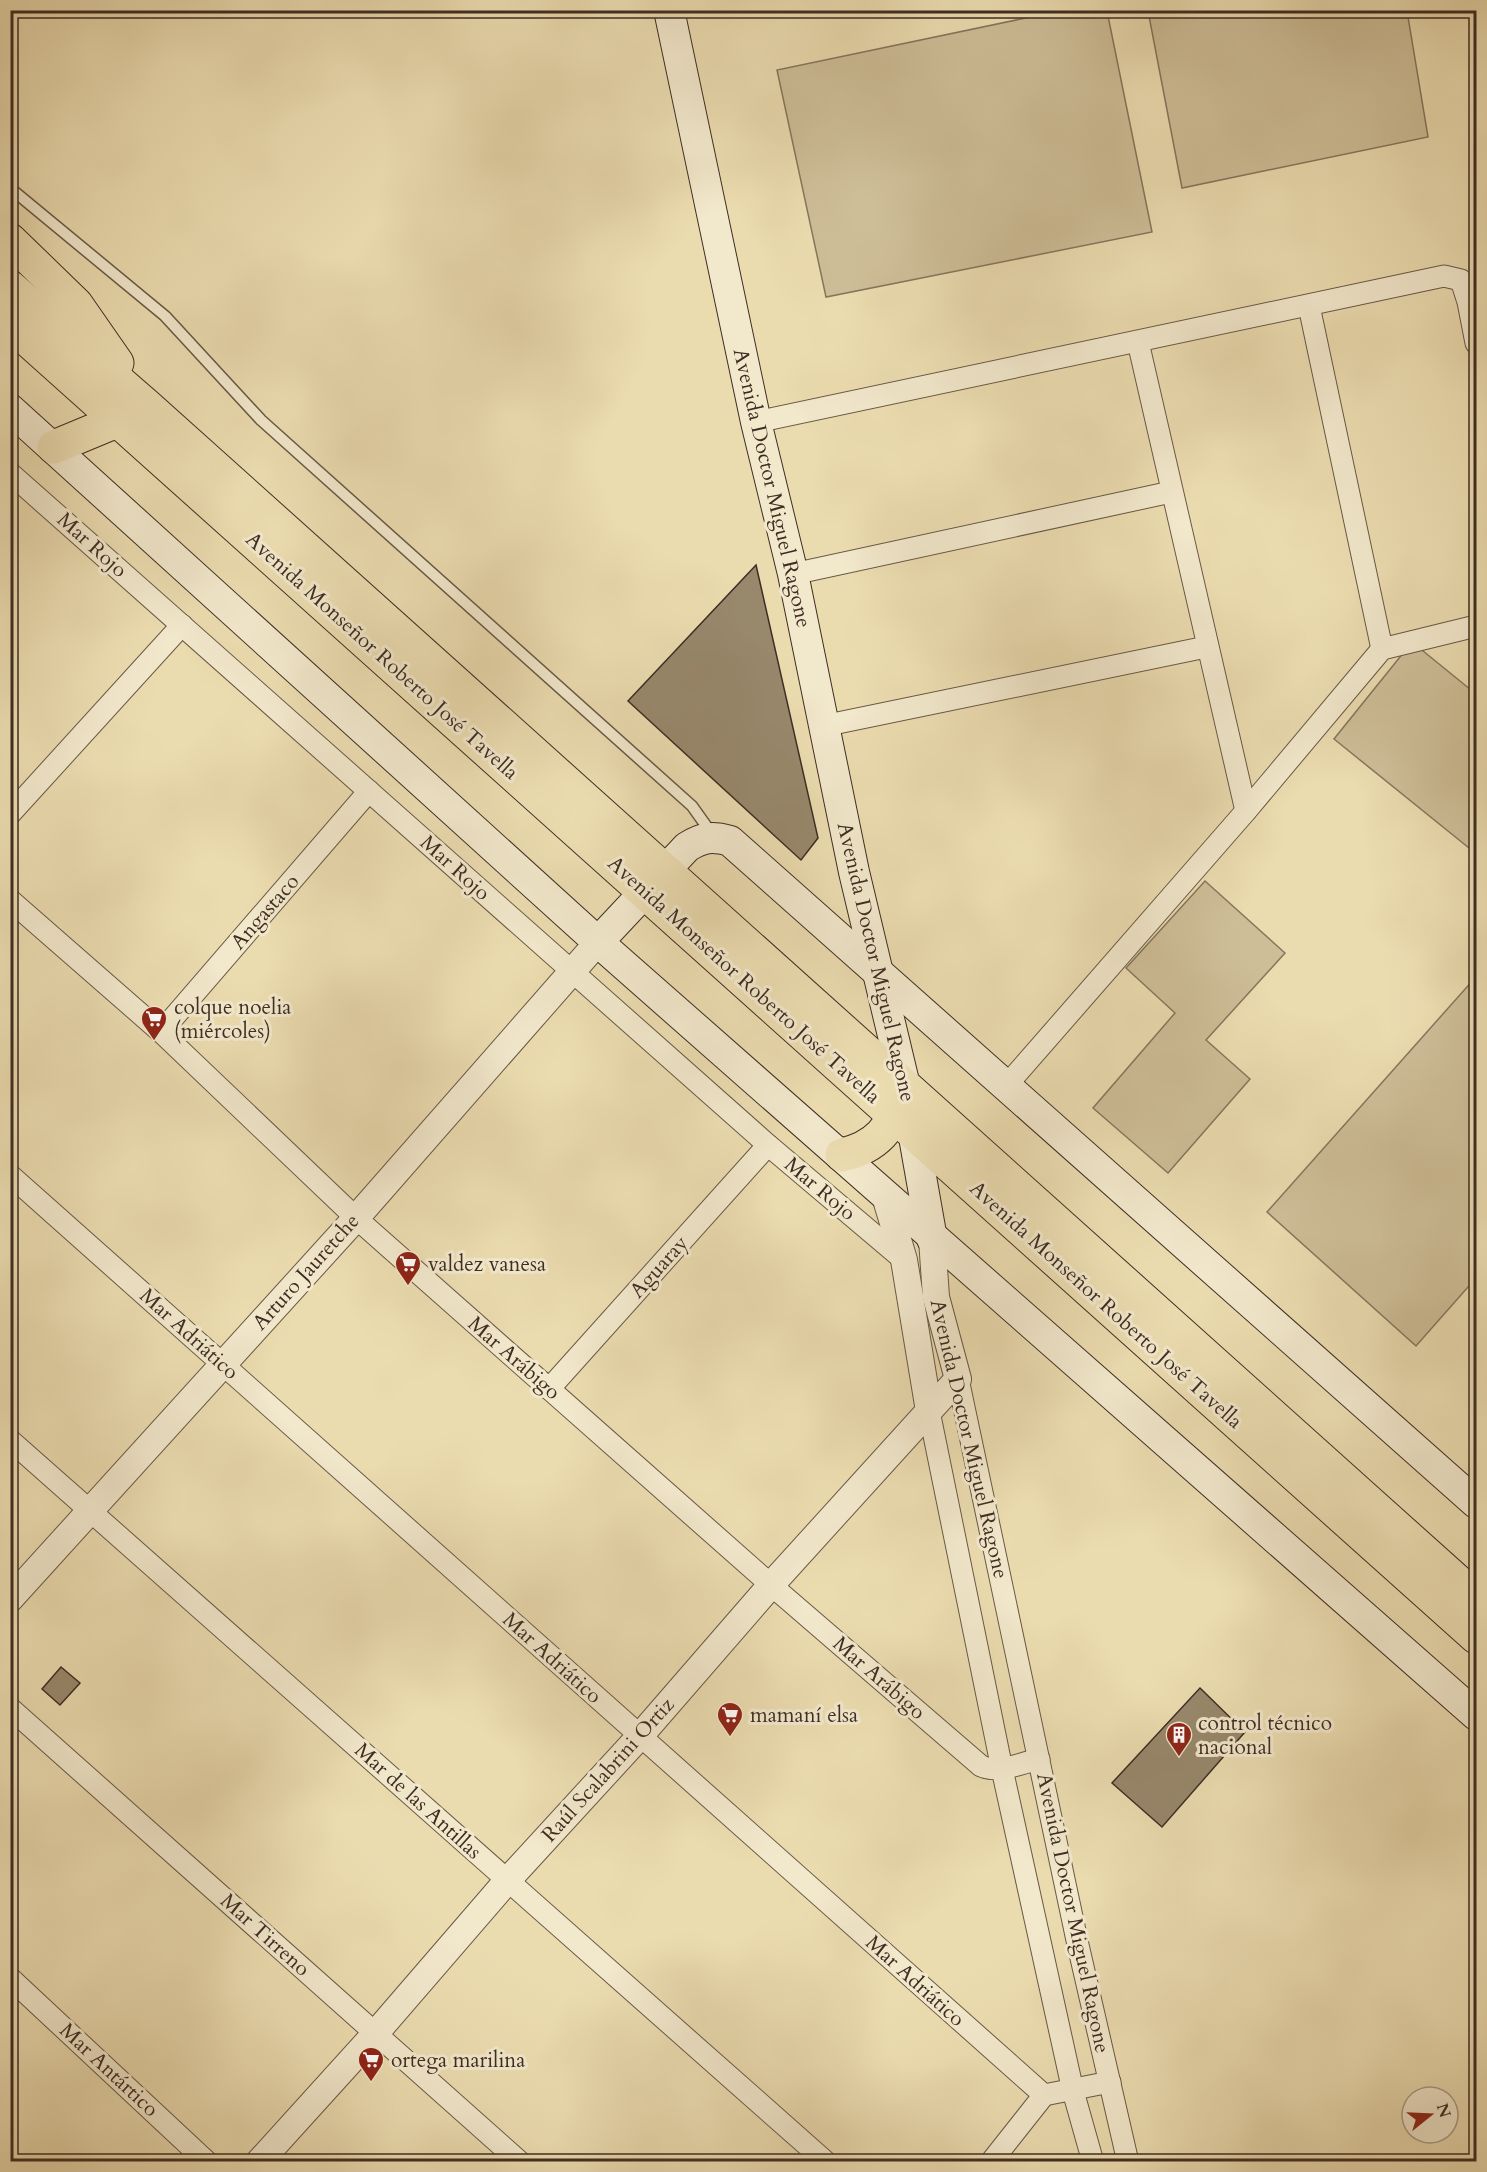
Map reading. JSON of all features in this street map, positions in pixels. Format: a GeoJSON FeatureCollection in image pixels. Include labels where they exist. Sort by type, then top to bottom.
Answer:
{"type":"FeatureCollection","features":[{"type":"Feature","properties":{"kind":"highway"},"geometry":{"type":"LineString","coordinates":[[10,240],[76,304],[133,413],[54,447]]}},
{"type":"Feature","properties":{"kind":"highway","name":"Avenida Monseñor Roberto José Tavella"},"geometry":{"type":"LineString","coordinates":[[10,287],[133,413],[654,880],[905,1086],[1476,1598]]}},
{"type":"Feature","properties":{"kind":"highway","name":"Avenida Monseñor Roberto José Tavella"},"geometry":{"type":"LineString","coordinates":[[10,324],[133,413]]}},
{"type":"Feature","properties":{"kind":"highway","name":"Avenida Monseñor Roberto José Tavella"},"geometry":{"type":"LineString","coordinates":[[654,880],[905,1126],[1476,1637]]}},
{"type":"Feature","properties":{"kind":"highway"},"geometry":{"type":"LineString","coordinates":[[842,1155],[860,1151],[873,1144],[888,1130],[905,1126],[905,1086]]}},
{"type":"Feature","properties":{"kind":"main road","name":"Avenida Doctor Miguel Ragone"},"geometry":{"type":"LineString","coordinates":[[669,10],[756,422],[792,574],[854,872],[905,1086]]}},
{"type":"Feature","properties":{"kind":"main road"},"geometry":{"type":"LineString","coordinates":[[10,409],[598,942],[842,1155],[932,1239],[1476,1715]]}},
{"type":"Feature","properties":{"kind":"main road"},"geometry":{"type":"LineString","coordinates":[[598,942],[687,847],[701,838],[714,837],[730,841],[1476,1503]]}},
{"type":"Feature","properties":{"kind":"main road"},"geometry":{"type":"LineString","coordinates":[[811,912],[836,905],[847,897],[854,872]]}},
{"type":"Feature","properties":{"kind":"main road","name":"Avenida Doctor Miguel Ragone"},"geometry":{"type":"LineString","coordinates":[[905,1126],[932,1239]]}},
{"type":"Feature","properties":{"kind":"street"},"geometry":{"type":"LineString","coordinates":[[756,422],[1444,276],[1461,280],[1476,343]]}},
{"type":"Feature","properties":{"kind":"street"},"geometry":{"type":"LineString","coordinates":[[1309,306],[1382,649]]}},
{"type":"Feature","properties":{"kind":"street"},"geometry":{"type":"LineString","coordinates":[[1138,342],[1206,647],[1246,811]]}},
{"type":"Feature","properties":{"kind":"street","name":"Mar Rojo"},"geometry":{"type":"LineString","coordinates":[[10,473],[768,1145],[904,1260]]}},
{"type":"Feature","properties":{"kind":"street"},"geometry":{"type":"LineString","coordinates":[[792,574],[1171,492]]}},
{"type":"Feature","properties":{"kind":"street"},"geometry":{"type":"LineString","coordinates":[[10,814],[182,625]]}},
{"type":"Feature","properties":{"kind":"street"},"geometry":{"type":"LineString","coordinates":[[1006,1086],[1246,811],[1382,649],[1476,626]]}},
{"type":"Feature","properties":{"kind":"street"},"geometry":{"type":"LineString","coordinates":[[823,726],[1206,647]]}},
{"type":"Feature","properties":{"kind":"street","name":"Angastaco"},"geometry":{"type":"LineString","coordinates":[[161,1032],[369,791]]}},
{"type":"Feature","properties":{"kind":"street","name":"Mar Arábigo"},"geometry":{"type":"LineString","coordinates":[[10,900],[161,1032],[356,1218],[771,1585],[981,1766],[989,1770],[1002,1769]]}},
{"type":"Feature","properties":{"kind":"street","name":"Arturo Jauretche"},"geometry":{"type":"LineString","coordinates":[[10,1599],[356,1218],[598,942]]}},
{"type":"Feature","properties":{"kind":"street","name":"Aguaray"},"geometry":{"type":"LineString","coordinates":[[549,1389],[768,1145]]}},
{"type":"Feature","properties":{"kind":"street","name":"Mar Adriático"},"geometry":{"type":"LineString","coordinates":[[10,1175],[1044,2095]]}},
{"type":"Feature","properties":{"kind":"street","name":"Avenida Doctor Miguel Ragone"},"geometry":{"type":"LineString","coordinates":[[885,1196],[904,1260],[929,1411],[1002,1769],[1073,2091],[1094,2162]]}},
{"type":"Feature","properties":{"kind":"street","name":"Avenida Doctor Miguel Ragone"},"geometry":{"type":"LineString","coordinates":[[932,1239],[936,1297],[958,1379],[1078,1946],[1128,2162]]}},
{"type":"Feature","properties":{"kind":"street","name":"Raúl Scalabrini Ortiz"},"geometry":{"type":"LineString","coordinates":[[259,2162],[375,2034],[507,1881],[640,1736],[771,1585],[958,1379]]}},
{"type":"Feature","properties":{"kind":"street","name":"Mar de las Antillas"},"geometry":{"type":"LineString","coordinates":[[10,1440],[818,2159]]}},
{"type":"Feature","properties":{"kind":"street","name":"Mar Tirreno"},"geometry":{"type":"LineString","coordinates":[[10,1708],[520,2162]]}},
{"type":"Feature","properties":{"kind":"street"},"geometry":{"type":"LineString","coordinates":[[1002,1769],[1039,1759]]}},
{"type":"Feature","properties":{"kind":"street","name":"Mar Antártico"},"geometry":{"type":"LineString","coordinates":[[10,1978],[207,2162]]}},
{"type":"Feature","properties":{"kind":"street"},"geometry":{"type":"LineString","coordinates":[[991,2162],[1044,2095],[1110,2082]]}},
{"type":"Feature","properties":{"kind":"lane"},"geometry":{"type":"LineString","coordinates":[[10,188],[165,316],[261,420],[692,806],[714,837]]}},
{"type":"Feature","properties":{"kind":"shaded area"},"geometry":{"type":"Polygon","coordinates":[[[1064,10],[1107,11],[1152,232],[826,297],[777,70],[1064,10]]]}},
{"type":"Feature","properties":{"kind":"shaded area"},"geometry":{"type":"Polygon","coordinates":[[[1148,11],[1407,11],[1428,137],[1182,188],[1148,11]]]}},
{"type":"Feature","properties":{"kind":"shaded area"},"geometry":{"type":"Polygon","coordinates":[[[1412,642],[1476,694],[1476,838],[1469,848],[1334,739],[1412,642]]]}},
{"type":"Feature","properties":{"kind":"shaded area"},"geometry":{"type":"Polygon","coordinates":[[[1205,881],[1285,953],[1206,1040],[1250,1079],[1168,1173],[1093,1108],[1175,1013],[1126,968],[1205,881]]]}},
{"type":"Feature","properties":{"kind":"shaded area"},"geometry":{"type":"Polygon","coordinates":[[[1474,979],[1476,981],[1476,1278],[1416,1346],[1267,1212],[1474,979]]]}},
{"type":"Feature","properties":{"kind":"building"},"geometry":{"type":"Polygon","coordinates":[[[756,565],[818,838],[801,860],[628,701],[756,565]]]}},
{"type":"Feature","properties":{"kind":"building"},"geometry":{"type":"Polygon","coordinates":[[[61,1667],[80,1683],[60,1705],[42,1689],[61,1667]]]}},
{"type":"Feature","properties":{"kind":"building","name":"control técnico nacional"},"geometry":{"type":"Polygon","coordinates":[[[1200,1688],[1245,1732],[1162,1827],[1112,1783],[1200,1688]]]}},
{"type":"Feature","properties":{"kind":"place","name":"colque noelia (miércoles)"},"geometry":{"type":"Point","coordinates":[154,1042]}},
{"type":"Feature","properties":{"kind":"place","name":"valdez vanesa"},"geometry":{"type":"Point","coordinates":[408,1287]}},
{"type":"Feature","properties":{"kind":"place","name":"mamaní elsa"},"geometry":{"type":"Point","coordinates":[730,1738]}},
{"type":"Feature","properties":{"kind":"place","name":"control técnico nacional"},"geometry":{"type":"Point","coordinates":[1179,1758]}},
{"type":"Feature","properties":{"kind":"place","name":"ortega marilina"},"geometry":{"type":"Point","coordinates":[371,2083]}}]}
